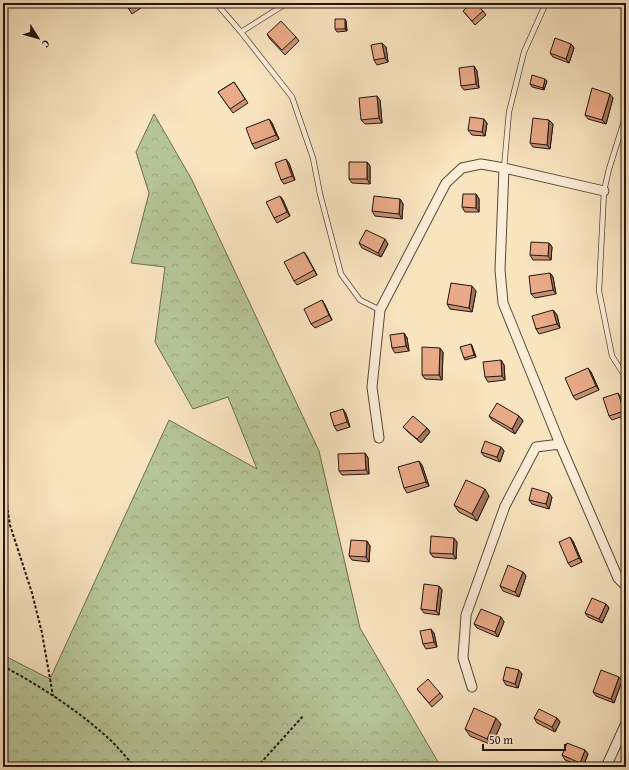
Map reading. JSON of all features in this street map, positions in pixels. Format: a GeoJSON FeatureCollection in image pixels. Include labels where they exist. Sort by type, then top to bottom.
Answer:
{"type":"FeatureCollection","features":[{"type":"Feature","properties":{"kind":"street"},"geometry":{"type":"LineString","coordinates":[[380,438],[372,387],[380,310],[446,183],[462,168],[481,164],[604,191]]}},
{"type":"Feature","properties":{"kind":"street"},"geometry":{"type":"LineString","coordinates":[[504,168],[500,270],[503,303],[560,444],[618,578],[626,586]]}},
{"type":"Feature","properties":{"kind":"street"},"geometry":{"type":"LineString","coordinates":[[472,686],[463,658],[466,614],[505,506],[536,446],[560,444]]}},
{"type":"Feature","properties":{"kind":"street"},"geometry":{"type":"LineString","coordinates":[[606,767],[626,724]]}},
{"type":"Feature","properties":{"kind":"lane"},"geometry":{"type":"LineString","coordinates":[[216,3],[241,32],[292,97],[313,158],[320,194],[341,274],[360,300],[380,310]]}},
{"type":"Feature","properties":{"kind":"lane"},"geometry":{"type":"LineString","coordinates":[[241,32],[288,3]]}},
{"type":"Feature","properties":{"kind":"lane"},"geometry":{"type":"LineString","coordinates":[[504,168],[509,112],[524,52],[546,3]]}},
{"type":"Feature","properties":{"kind":"lane"},"geometry":{"type":"LineString","coordinates":[[626,115],[609,169],[604,191],[599,291],[612,356],[626,378]]}},
{"type":"Feature","properties":{"kind":"path"},"geometry":{"type":"LineString","coordinates":[[3,480],[10,525],[32,593],[42,633],[53,696]]}},
{"type":"Feature","properties":{"kind":"path"},"geometry":{"type":"LineString","coordinates":[[3,666],[29,680],[82,716],[108,738],[135,767]]}},
{"type":"Feature","properties":{"kind":"path"},"geometry":{"type":"LineString","coordinates":[[258,767],[304,715]]}},
{"type":"Feature","properties":{"kind":"green space"},"geometry":{"type":"Polygon","coordinates":[[[154,114],[192,180],[319,451],[360,628],[441,767],[3,767],[3,655],[50,679],[169,420],[257,469],[228,397],[193,409],[155,342],[165,267],[131,263],[149,193],[136,152],[154,114]]]}},
{"type":"Feature","properties":{"kind":"building"},"geometry":{"type":"Polygon","coordinates":[[[125,3],[137,3],[138,4],[129,9],[125,3]]]}},
{"type":"Feature","properties":{"kind":"building"},"geometry":{"type":"Polygon","coordinates":[[[472,3],[476,3],[483,11],[472,21],[463,11],[472,3]]]}},
{"type":"Feature","properties":{"kind":"building"},"geometry":{"type":"Polygon","coordinates":[[[335,19],[345,19],[345,29],[335,29],[335,19]]]}},
{"type":"Feature","properties":{"kind":"building"},"geometry":{"type":"Polygon","coordinates":[[[281,21],[296,37],[282,50],[267,34],[281,21]]]}},
{"type":"Feature","properties":{"kind":"building"},"geometry":{"type":"Polygon","coordinates":[[[555,38],[571,44],[566,59],[550,53],[555,38]]]}},
{"type":"Feature","properties":{"kind":"building"},"geometry":{"type":"Polygon","coordinates":[[[382,43],[385,58],[374,60],[371,45],[382,43]]]}},
{"type":"Feature","properties":{"kind":"building"},"geometry":{"type":"Polygon","coordinates":[[[474,66],[476,84],[461,86],[459,68],[474,66]]]}},
{"type":"Feature","properties":{"kind":"building"},"geometry":{"type":"Polygon","coordinates":[[[532,75],[545,79],[543,88],[530,84],[532,75]]]}},
{"type":"Feature","properties":{"kind":"building"},"geometry":{"type":"Polygon","coordinates":[[[234,82],[245,99],[230,109],[218,92],[234,82]]]}},
{"type":"Feature","properties":{"kind":"building"},"geometry":{"type":"Polygon","coordinates":[[[592,88],[610,94],[602,120],[585,115],[592,88]]]}},
{"type":"Feature","properties":{"kind":"building"},"geometry":{"type":"Polygon","coordinates":[[[377,96],[379,118],[361,120],[359,98],[377,96]]]}},
{"type":"Feature","properties":{"kind":"building"},"geometry":{"type":"Polygon","coordinates":[[[470,117],[484,119],[482,132],[468,130],[470,117]]]}},
{"type":"Feature","properties":{"kind":"building"},"geometry":{"type":"Polygon","coordinates":[[[533,118],[549,120],[547,145],[530,143],[533,118]]]}},
{"type":"Feature","properties":{"kind":"building"},"geometry":{"type":"Polygon","coordinates":[[[269,119],[276,135],[252,144],[246,128],[269,119]]]}},
{"type":"Feature","properties":{"kind":"building"},"geometry":{"type":"Polygon","coordinates":[[[286,159],[292,176],[281,180],[275,163],[286,159]]]}},
{"type":"Feature","properties":{"kind":"building"},"geometry":{"type":"Polygon","coordinates":[[[349,162],[367,162],[367,179],[349,179],[349,162]]]}},
{"type":"Feature","properties":{"kind":"building"},"geometry":{"type":"Polygon","coordinates":[[[463,194],[476,194],[476,208],[462,207],[463,194]]]}},
{"type":"Feature","properties":{"kind":"building"},"geometry":{"type":"Polygon","coordinates":[[[280,196],[287,212],[274,218],[266,202],[280,196]]]}},
{"type":"Feature","properties":{"kind":"building"},"geometry":{"type":"Polygon","coordinates":[[[374,196],[400,199],[399,214],[372,211],[374,196]]]}},
{"type":"Feature","properties":{"kind":"building"},"geometry":{"type":"Polygon","coordinates":[[[366,230],[385,239],[378,253],[359,243],[366,230]]]}},
{"type":"Feature","properties":{"kind":"building"},"geometry":{"type":"Polygon","coordinates":[[[531,242],[549,243],[548,256],[530,255],[531,242]]]}},
{"type":"Feature","properties":{"kind":"building"},"geometry":{"type":"Polygon","coordinates":[[[304,252],[314,270],[294,281],[284,262],[304,252]]]}},
{"type":"Feature","properties":{"kind":"building"},"geometry":{"type":"Polygon","coordinates":[[[550,273],[553,290],[531,294],[529,276],[550,273]]]}},
{"type":"Feature","properties":{"kind":"building"},"geometry":{"type":"Polygon","coordinates":[[[451,283],[472,286],[469,308],[447,304],[451,283]]]}},
{"type":"Feature","properties":{"kind":"building"},"geometry":{"type":"Polygon","coordinates":[[[322,300],[329,315],[311,324],[304,309],[322,300]]]}},
{"type":"Feature","properties":{"kind":"building"},"geometry":{"type":"Polygon","coordinates":[[[553,310],[557,324],[536,329],[532,316],[553,310]]]}},
{"type":"Feature","properties":{"kind":"building"},"geometry":{"type":"Polygon","coordinates":[[[404,333],[406,346],[392,348],[390,335],[404,333]]]}},
{"type":"Feature","properties":{"kind":"building"},"geometry":{"type":"Polygon","coordinates":[[[471,344],[474,355],[464,358],[460,347],[471,344]]]}},
{"type":"Feature","properties":{"kind":"building"},"geometry":{"type":"Polygon","coordinates":[[[422,347],[440,348],[439,375],[422,375],[422,347]]]}},
{"type":"Feature","properties":{"kind":"building"},"geometry":{"type":"Polygon","coordinates":[[[501,360],[502,376],[485,377],[483,362],[501,360]]]}},
{"type":"Feature","properties":{"kind":"building"},"geometry":{"type":"Polygon","coordinates":[[[588,368],[596,386],[573,396],[565,378],[588,368]]]}},
{"type":"Feature","properties":{"kind":"building"},"geometry":{"type":"Polygon","coordinates":[[[618,393],[624,411],[609,416],[603,398],[618,393]]]}},
{"type":"Feature","properties":{"kind":"building"},"geometry":{"type":"Polygon","coordinates":[[[497,403],[519,416],[512,429],[489,416],[497,403]]]}},
{"type":"Feature","properties":{"kind":"building"},"geometry":{"type":"Polygon","coordinates":[[[343,409],[347,422],[334,426],[330,413],[343,409]]]}},
{"type":"Feature","properties":{"kind":"building"},"geometry":{"type":"Polygon","coordinates":[[[413,416],[427,428],[417,439],[403,427],[413,416]]]}},
{"type":"Feature","properties":{"kind":"building"},"geometry":{"type":"Polygon","coordinates":[[[485,441],[501,447],[497,457],[481,452],[485,441]]]}},
{"type":"Feature","properties":{"kind":"building"},"geometry":{"type":"Polygon","coordinates":[[[365,453],[366,470],[339,471],[338,454],[365,453]]]}},
{"type":"Feature","properties":{"kind":"building"},"geometry":{"type":"Polygon","coordinates":[[[419,461],[426,482],[404,488],[398,467],[419,461]]]}},
{"type":"Feature","properties":{"kind":"building"},"geometry":{"type":"Polygon","coordinates":[[[466,480],[485,489],[472,514],[454,505],[466,480]]]}},
{"type":"Feature","properties":{"kind":"building"},"geometry":{"type":"Polygon","coordinates":[[[532,488],[549,493],[546,504],[529,500],[532,488]]]}},
{"type":"Feature","properties":{"kind":"building"},"geometry":{"type":"Polygon","coordinates":[[[431,536],[454,538],[453,554],[430,553],[431,536]]]}},
{"type":"Feature","properties":{"kind":"building"},"geometry":{"type":"Polygon","coordinates":[[[570,537],[579,558],[568,563],[559,542],[570,537]]]}},
{"type":"Feature","properties":{"kind":"building"},"geometry":{"type":"Polygon","coordinates":[[[351,540],[367,541],[366,557],[349,556],[351,540]]]}},
{"type":"Feature","properties":{"kind":"building"},"geometry":{"type":"Polygon","coordinates":[[[508,565],[523,572],[515,592],[500,586],[508,565]]]}},
{"type":"Feature","properties":{"kind":"building"},"geometry":{"type":"Polygon","coordinates":[[[424,584],[439,586],[436,611],[421,609],[424,584]]]}},
{"type":"Feature","properties":{"kind":"building"},"geometry":{"type":"Polygon","coordinates":[[[592,598],[606,604],[599,619],[585,613],[592,598]]]}},
{"type":"Feature","properties":{"kind":"building"},"geometry":{"type":"Polygon","coordinates":[[[481,609],[501,617],[495,632],[474,624],[481,609]]]}},
{"type":"Feature","properties":{"kind":"building"},"geometry":{"type":"Polygon","coordinates":[[[431,629],[434,642],[423,644],[420,631],[431,629]]]}},
{"type":"Feature","properties":{"kind":"building"},"geometry":{"type":"Polygon","coordinates":[[[506,667],[519,670],[515,684],[503,680],[506,667]]]}},
{"type":"Feature","properties":{"kind":"building"},"geometry":{"type":"Polygon","coordinates":[[[601,670],[619,677],[611,699],[593,692],[601,670]]]}},
{"type":"Feature","properties":{"kind":"building"},"geometry":{"type":"Polygon","coordinates":[[[428,679],[440,693],[429,703],[417,689],[428,679]]]}},
{"type":"Feature","properties":{"kind":"building"},"geometry":{"type":"Polygon","coordinates":[[[474,708],[496,718],[487,739],[465,729],[474,708]]]}},
{"type":"Feature","properties":{"kind":"building"},"geometry":{"type":"Polygon","coordinates":[[[539,709],[557,718],[552,727],[534,718],[539,709]]]}},
{"type":"Feature","properties":{"kind":"building"},"geometry":{"type":"Polygon","coordinates":[[[567,743],[585,750],[580,763],[562,755],[567,743]]]}}]}
